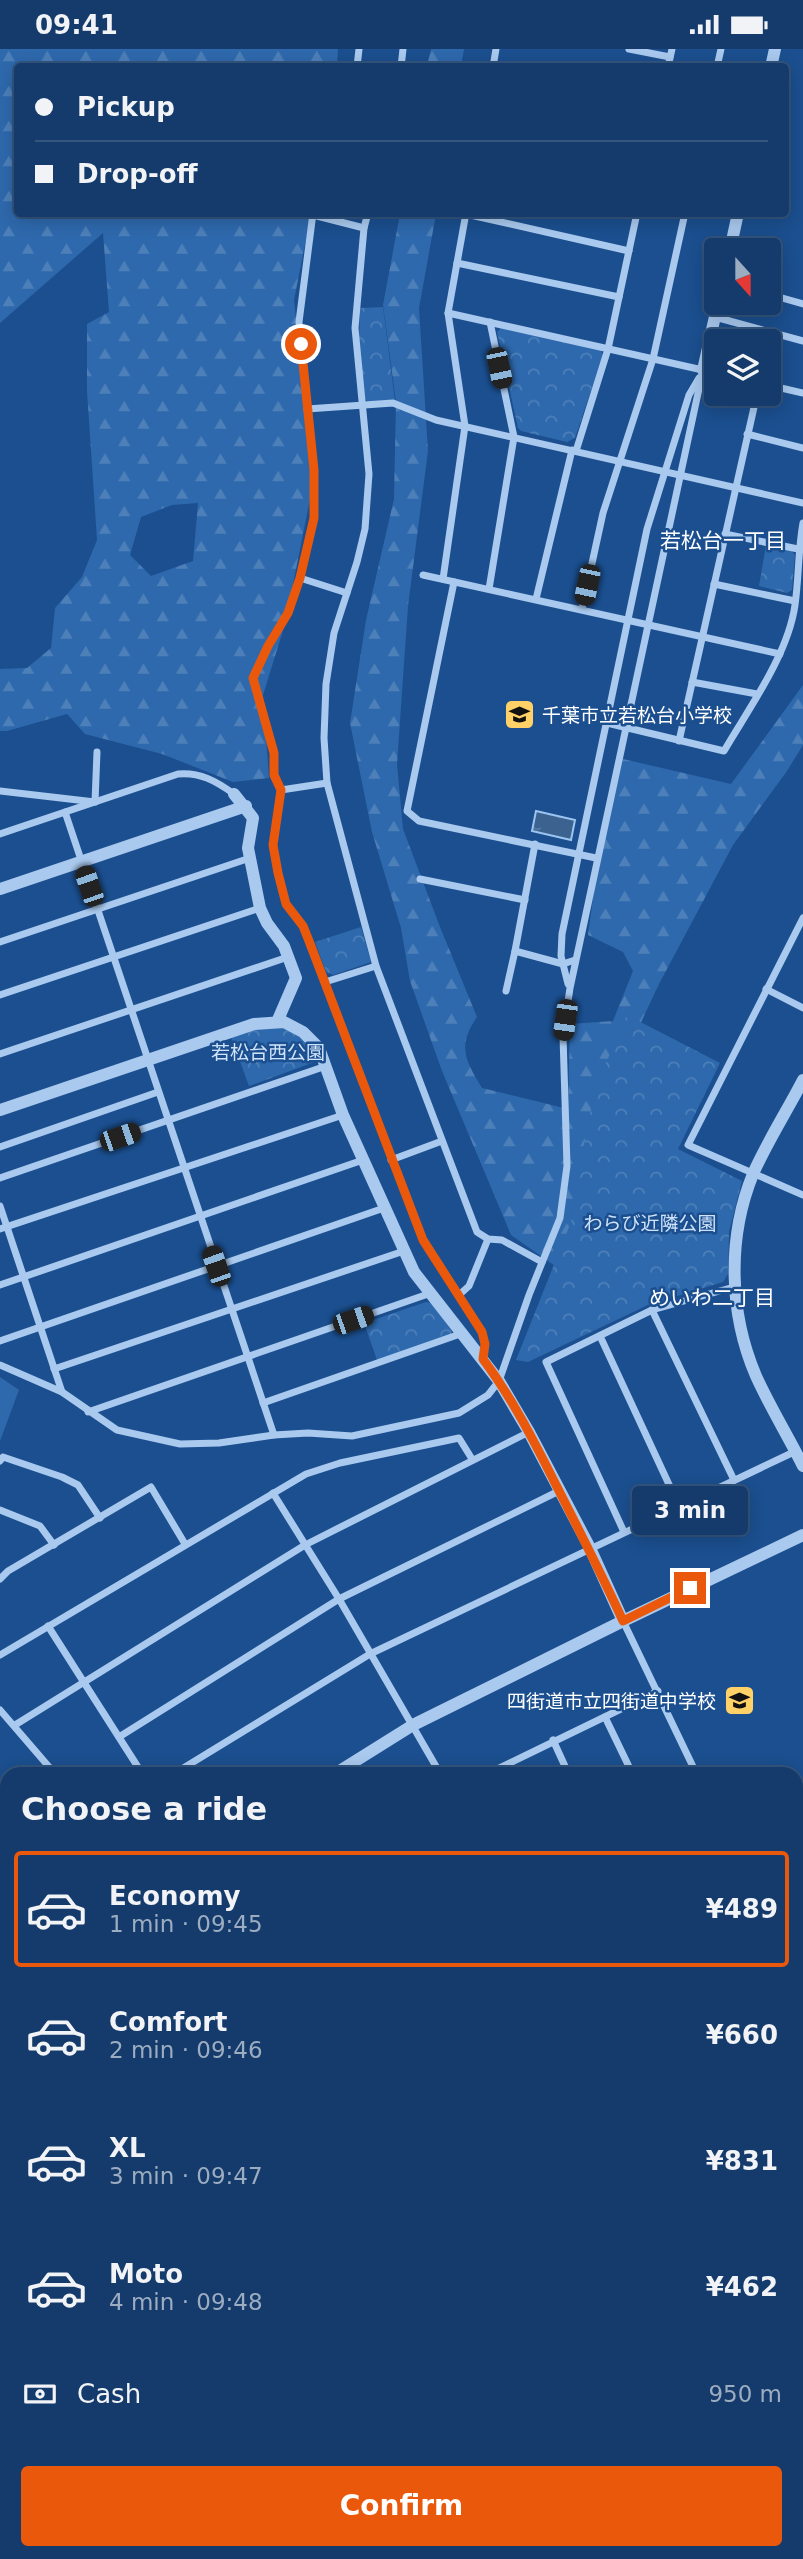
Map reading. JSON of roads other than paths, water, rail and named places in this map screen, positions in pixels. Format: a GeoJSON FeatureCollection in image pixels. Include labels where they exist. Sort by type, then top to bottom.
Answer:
{"type":"FeatureCollection","features":[{"type":"Feature","properties":{"kind":"street"},"geometry":{"type":"LineString","coordinates":[[629,49],[671,53]]}},
{"type":"Feature","properties":{"kind":"street"},"geometry":{"type":"LineString","coordinates":[[313,217],[299,322],[314,470],[314,518],[300,578],[288,613],[253,678],[274,753],[274,775],[281,790],[273,845],[286,904],[303,926],[423,1240],[482,1332],[485,1344],[483,1359]]}},
{"type":"Feature","properties":{"kind":"street"},"geometry":{"type":"LineString","coordinates":[[325,217],[364,227]]}},
{"type":"Feature","properties":{"kind":"street"},"geometry":{"type":"LineString","coordinates":[[367,217],[355,328],[369,474],[365,529],[334,633],[326,684],[324,738],[327,783],[376,966],[477,1232],[488,1240],[502,1240],[542,1262]]}},
{"type":"Feature","properties":{"kind":"street"},"geometry":{"type":"LineString","coordinates":[[443,579],[465,426],[448,313],[465,217]]}},
{"type":"Feature","properties":{"kind":"street"},"geometry":{"type":"LineString","coordinates":[[479,217],[629,251]]}},
{"type":"Feature","properties":{"kind":"street"},"geometry":{"type":"LineString","coordinates":[[536,599],[574,451],[608,349],[636,217]]}},
{"type":"Feature","properties":{"kind":"street"},"geometry":{"type":"LineString","coordinates":[[582,609],[603,513],[653,359],[684,217]]}},
{"type":"Feature","properties":{"kind":"street"},"geometry":{"type":"LineString","coordinates":[[733,238],[737,217]]}},
{"type":"Feature","properties":{"kind":"street"},"geometry":{"type":"LineString","coordinates":[[457,263],[619,297]]}},
{"type":"Feature","properties":{"kind":"street"},"geometry":{"type":"LineString","coordinates":[[781,298],[803,304]]}},
{"type":"Feature","properties":{"kind":"street"},"geometry":{"type":"LineString","coordinates":[[448,313],[704,371]]}},
{"type":"Feature","properties":{"kind":"street"},"geometry":{"type":"LineString","coordinates":[[714,329],[715,317],[803,341]]}},
{"type":"Feature","properties":{"kind":"street"},"geometry":{"type":"LineString","coordinates":[[489,322],[514,437],[489,589]]}},
{"type":"Feature","properties":{"kind":"street"},"geometry":{"type":"LineString","coordinates":[[570,988],[561,956],[562,934],[647,529],[689,395],[704,379]]}},
{"type":"Feature","properties":{"kind":"street"},"geometry":{"type":"LineString","coordinates":[[781,388],[803,393]]}},
{"type":"Feature","properties":{"kind":"street"},"geometry":{"type":"LineString","coordinates":[[0,1365],[62,1392],[117,1430],[180,1444],[219,1443],[309,1433],[352,1436],[459,1413],[488,1395],[499,1381],[560,1218],[566,1166],[563,1036],[570,988],[596,857],[681,475],[704,393]]}},
{"type":"Feature","properties":{"kind":"street"},"geometry":{"type":"LineString","coordinates":[[307,409],[393,403],[436,420],[803,503]]}},
{"type":"Feature","properties":{"kind":"street"},"geometry":{"type":"LineString","coordinates":[[679,741],[754,406]]}},
{"type":"Feature","properties":{"kind":"street"},"geometry":{"type":"LineString","coordinates":[[747,434],[803,448]]}},
{"type":"Feature","properties":{"kind":"street"},"geometry":{"type":"LineString","coordinates":[[607,723],[724,751],[780,654],[795,601],[798,549],[803,523]]}},
{"type":"Feature","properties":{"kind":"street"},"geometry":{"type":"LineString","coordinates":[[725,534],[798,549]]}},
{"type":"Feature","properties":{"kind":"street"},"geometry":{"type":"LineString","coordinates":[[423,575],[780,654]]}},
{"type":"Feature","properties":{"kind":"street"},"geometry":{"type":"LineString","coordinates":[[300,578],[346,593]]}},
{"type":"Feature","properties":{"kind":"street"},"geometry":{"type":"LineString","coordinates":[[454,582],[407,811],[419,821],[596,857]]}},
{"type":"Feature","properties":{"kind":"street"},"geometry":{"type":"LineString","coordinates":[[714,584],[795,601]]}},
{"type":"Feature","properties":{"kind":"street"},"geometry":{"type":"LineString","coordinates":[[692,682],[757,694]]}},
{"type":"Feature","properties":{"kind":"street"},"geometry":{"type":"LineString","coordinates":[[95,802],[97,752]]}},
{"type":"Feature","properties":{"kind":"street"},"geometry":{"type":"LineString","coordinates":[[0,834],[178,774],[192,773],[216,781],[234,794],[253,818],[248,848],[260,908],[288,957],[296,978],[277,1022]]}},
{"type":"Feature","properties":{"kind":"street"},"geometry":{"type":"LineString","coordinates":[[281,790],[327,783]]}},
{"type":"Feature","properties":{"kind":"street"},"geometry":{"type":"LineString","coordinates":[[0,791],[95,802]]}},
{"type":"Feature","properties":{"kind":"street"},"geometry":{"type":"LineString","coordinates":[[0,889],[246,806]]}},
{"type":"Feature","properties":{"kind":"street"},"geometry":{"type":"LineString","coordinates":[[65,812],[274,1435]]}},
{"type":"Feature","properties":{"kind":"street"},"geometry":{"type":"LineString","coordinates":[[506,991],[535,844]]}},
{"type":"Feature","properties":{"kind":"street"},"geometry":{"type":"LineString","coordinates":[[0,942],[250,858]]}},
{"type":"Feature","properties":{"kind":"street"},"geometry":{"type":"LineString","coordinates":[[420,879],[525,900]]}},
{"type":"Feature","properties":{"kind":"street"},"geometry":{"type":"LineString","coordinates":[[0,995],[260,908]]}},
{"type":"Feature","properties":{"kind":"street"},"geometry":{"type":"LineString","coordinates":[[803,918],[688,1145],[803,1195]]}},
{"type":"Feature","properties":{"kind":"street"},"geometry":{"type":"LineString","coordinates":[[794,936],[803,940]]}},
{"type":"Feature","properties":{"kind":"street"},"geometry":{"type":"LineString","coordinates":[[515,951],[563,964],[575,960]]}},
{"type":"Feature","properties":{"kind":"street"},"geometry":{"type":"LineString","coordinates":[[0,1054],[288,957]]}},
{"type":"Feature","properties":{"kind":"street"},"geometry":{"type":"LineString","coordinates":[[325,982],[376,966]]}},
{"type":"Feature","properties":{"kind":"street"},"geometry":{"type":"LineString","coordinates":[[766,989],[803,1008]]}},
{"type":"Feature","properties":{"kind":"street"},"geometry":{"type":"LineString","coordinates":[[0,1110],[254,1024],[277,1022],[293,1026],[312,1040],[326,1066],[343,1115],[414,1272],[499,1381],[529,1432],[590,1548],[693,1767]]}},
{"type":"Feature","properties":{"kind":"street"},"geometry":{"type":"LineString","coordinates":[[0,1178],[326,1066]]}},
{"type":"Feature","properties":{"kind":"street"},"geometry":{"type":"LineString","coordinates":[[803,1080],[753,1174],[739,1224],[734,1260],[734,1287],[742,1337],[756,1376],[803,1466]]}},
{"type":"Feature","properties":{"kind":"street"},"geometry":{"type":"LineString","coordinates":[[0,1147],[158,1092]]}},
{"type":"Feature","properties":{"kind":"street"},"geometry":{"type":"LineString","coordinates":[[4,1228],[343,1115]]}},
{"type":"Feature","properties":{"kind":"street"},"geometry":{"type":"LineString","coordinates":[[391,1160],[442,1141]]}},
{"type":"Feature","properties":{"kind":"street"},"geometry":{"type":"LineString","coordinates":[[0,1285],[363,1160]]}},
{"type":"Feature","properties":{"kind":"street"},"geometry":{"type":"LineString","coordinates":[[0,1206],[4,1228],[24,1277],[62,1392]]}},
{"type":"Feature","properties":{"kind":"street"},"geometry":{"type":"LineString","coordinates":[[0,1341],[384,1209]]}},
{"type":"Feature","properties":{"kind":"street"},"geometry":{"type":"LineString","coordinates":[[459,1295],[469,1286],[488,1240]]}},
{"type":"Feature","properties":{"kind":"street"},"geometry":{"type":"LineString","coordinates":[[54,1369],[404,1251]]}},
{"type":"Feature","properties":{"kind":"street"},"geometry":{"type":"LineString","coordinates":[[624,1532],[546,1362],[652,1310],[734,1287]]}},
{"type":"Feature","properties":{"kind":"street"},"geometry":{"type":"LineString","coordinates":[[88,1412],[432,1292]]}},
{"type":"Feature","properties":{"kind":"street"},"geometry":{"type":"LineString","coordinates":[[652,1310],[734,1480]]}},
{"type":"Feature","properties":{"kind":"street"},"geometry":{"type":"LineString","coordinates":[[263,1403],[463,1333]]}},
{"type":"Feature","properties":{"kind":"street"},"geometry":{"type":"LineString","coordinates":[[600,1336],[679,1506]]}},
{"type":"Feature","properties":{"kind":"street"},"geometry":{"type":"LineString","coordinates":[[15,1724],[305,1545],[529,1432]]}},
{"type":"Feature","properties":{"kind":"street"},"geometry":{"type":"LineString","coordinates":[[0,1655],[306,1474],[340,1463],[459,1439],[472,1459]]}},
{"type":"Feature","properties":{"kind":"street"},"geometry":{"type":"LineString","coordinates":[[185,1767],[370,1654],[796,1451]]}},
{"type":"Feature","properties":{"kind":"street"},"geometry":{"type":"LineString","coordinates":[[0,1461],[3,1457],[78,1485],[100,1518]]}},
{"type":"Feature","properties":{"kind":"street"},"geometry":{"type":"LineString","coordinates":[[0,1579],[8,1571],[152,1487],[185,1544]]}},
{"type":"Feature","properties":{"kind":"street"},"geometry":{"type":"LineString","coordinates":[[119,1737],[339,1599],[559,1491]]}},
{"type":"Feature","properties":{"kind":"street"},"geometry":{"type":"LineString","coordinates":[[273,1493],[339,1599],[437,1767]]}},
{"type":"Feature","properties":{"kind":"street"},"geometry":{"type":"LineString","coordinates":[[0,1510],[40,1526],[54,1545]]}},
{"type":"Feature","properties":{"kind":"street"},"geometry":{"type":"LineString","coordinates":[[346,1767],[413,1725],[803,1535]]}},
{"type":"Feature","properties":{"kind":"street"},"geometry":{"type":"LineString","coordinates":[[0,1567],[8,1571]]}},
{"type":"Feature","properties":{"kind":"street"},"geometry":{"type":"LineString","coordinates":[[48,1626],[138,1767]]}},
{"type":"Feature","properties":{"kind":"street"},"geometry":{"type":"LineString","coordinates":[[507,1767],[553,1740],[658,1691]]}},
{"type":"Feature","properties":{"kind":"street"},"geometry":{"type":"LineString","coordinates":[[0,1710],[15,1724],[50,1767]]}},
{"type":"Feature","properties":{"kind":"street"},"geometry":{"type":"LineString","coordinates":[[605,1717],[629,1767]]}},
{"type":"Feature","properties":{"kind":"street"},"geometry":{"type":"LineString","coordinates":[[553,1740],[565,1767]]}},
{"type":"Feature","properties":{"kind":"water"},"geometry":{"type":"Polygon","coordinates":[[[536,811],[575,820],[571,840],[532,831],[536,811]]]}},
{"type":"Feature","properties":{"kind":"place","name":"千葉市立若松台小学校"},"geometry":{"type":"Point","coordinates":[519,715]}},
{"type":"Feature","properties":{"kind":"place","name":"四街道市立四街道中学校"},"geometry":{"type":"Point","coordinates":[739,1701]}},
{"type":"Feature","properties":{"kind":"district","name":"若松台一丁目"},"geometry":{"type":"Point","coordinates":[723,541]}},
{"type":"Feature","properties":{"kind":"district","name":"めいわ二丁目"},"geometry":{"type":"Point","coordinates":[712,1298]}},
{"type":"Feature","properties":{"kind":"park label","name":"若松台西公園"},"geometry":{"type":"Point","coordinates":[268,1052]}},
{"type":"Feature","properties":{"kind":"park label","name":"わらび近隣公園"},"geometry":{"type":"Point","coordinates":[650,1223]}}]}
